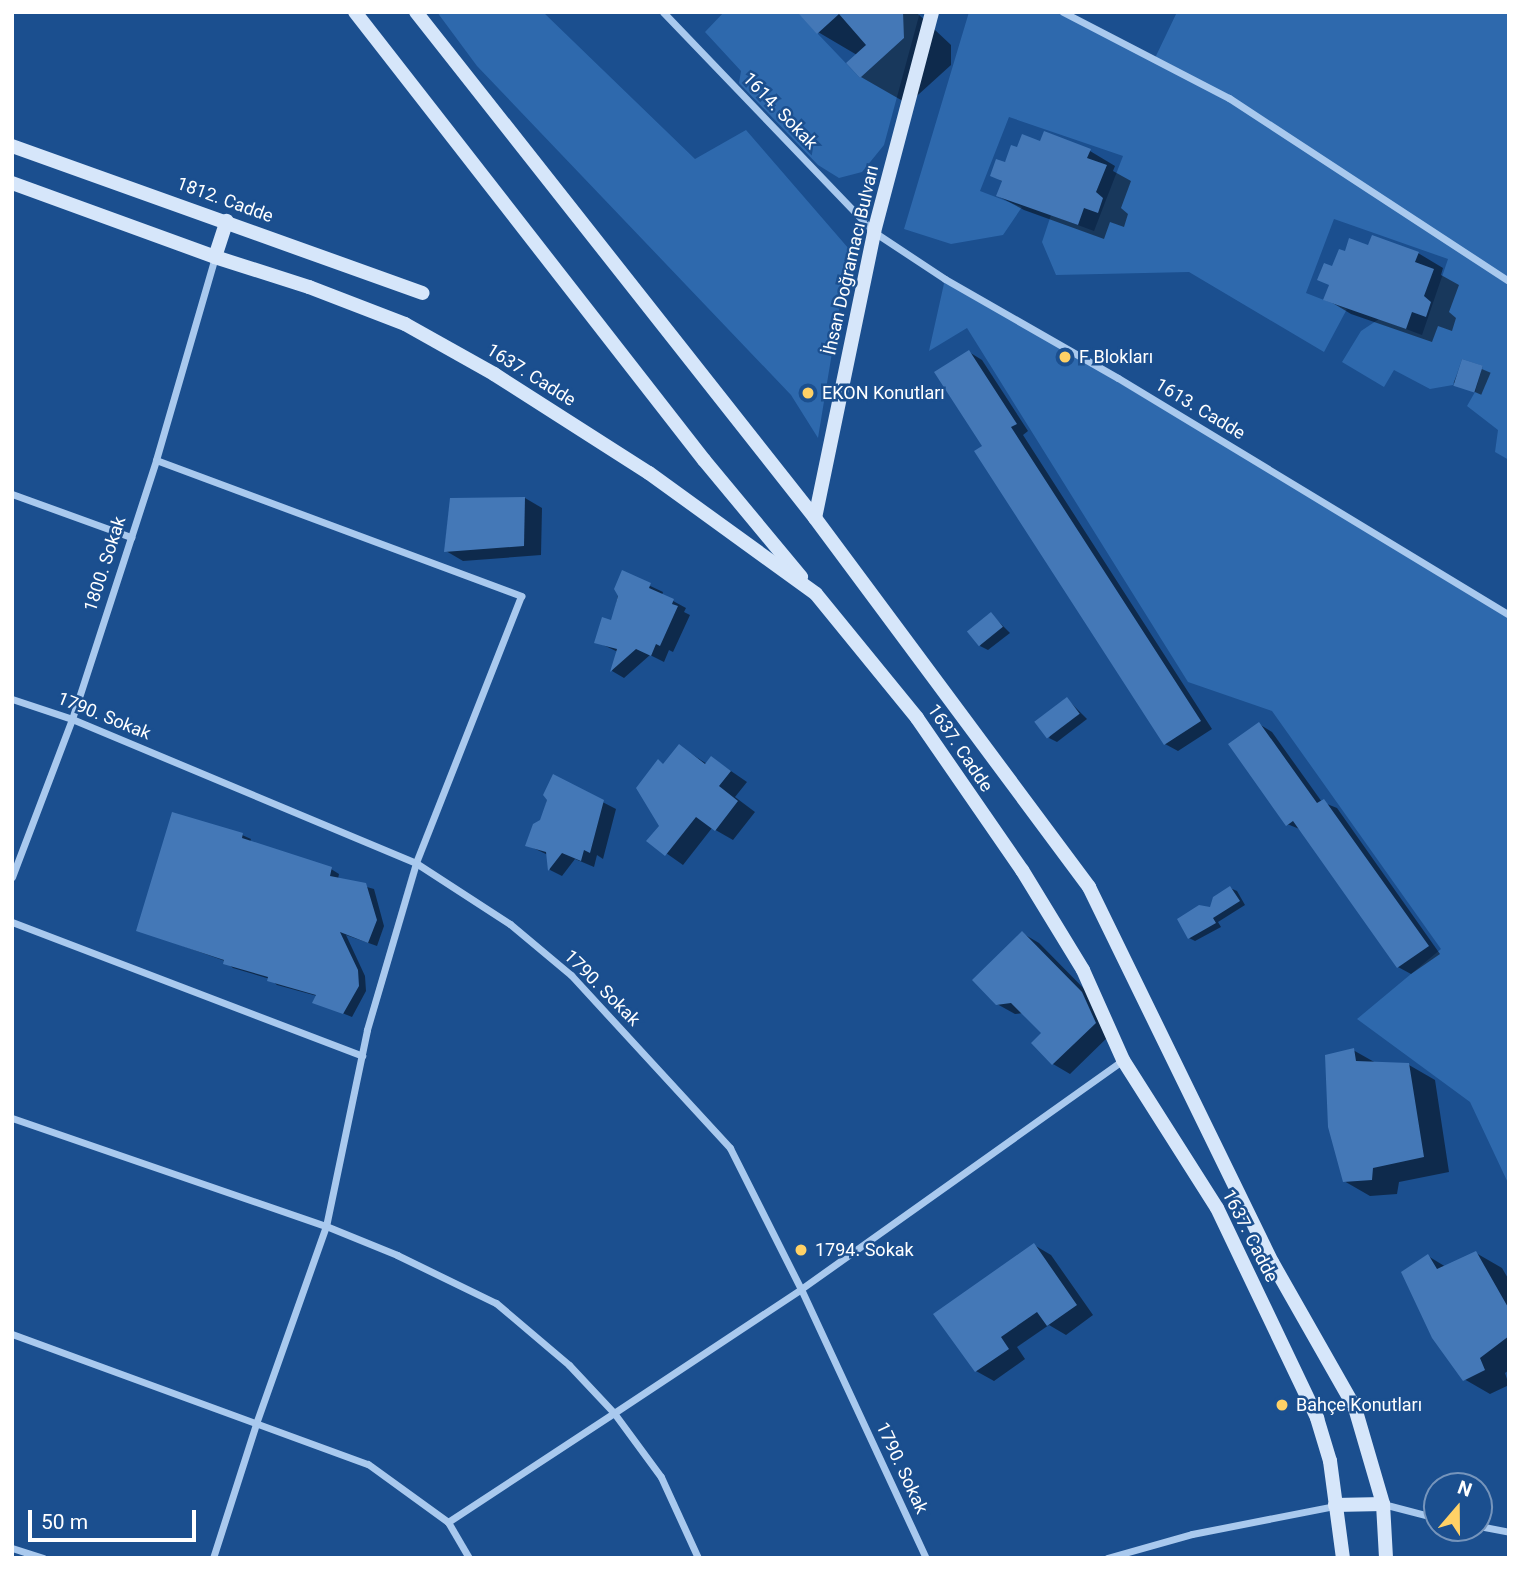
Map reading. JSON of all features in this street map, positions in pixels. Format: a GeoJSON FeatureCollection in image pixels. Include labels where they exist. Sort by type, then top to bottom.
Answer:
{"type":"FeatureCollection","features":[{"type":"Feature","properties":{"kind":"street"},"geometry":{"type":"LineString","coordinates":[[355,12],[704,460],[816,594]]}},
{"type":"Feature","properties":{"kind":"street","name":"1637. Cadde"},"geometry":{"type":"LineString","coordinates":[[416,12],[814,518],[1089,887],[1272,1262],[1355,1408],[1382,1504],[1386,1558]]}},
{"type":"Feature","properties":{"kind":"street","name":"1614. Sokak"},"geometry":{"type":"LineString","coordinates":[[663,12],[874,232]]}},
{"type":"Feature","properties":{"kind":"street","name":"İhsan Doğramacı Bulvarı"},"geometry":{"type":"LineString","coordinates":[[814,518],[874,232],[932,12]]}},
{"type":"Feature","properties":{"kind":"street"},"geometry":{"type":"LineString","coordinates":[[1063,12],[1229,98],[1509,281]]}},
{"type":"Feature","properties":{"kind":"street","name":"1812. Cadde"},"geometry":{"type":"LineString","coordinates":[[12,146],[228,221],[423,293]]}},
{"type":"Feature","properties":{"kind":"street"},"geometry":{"type":"LineString","coordinates":[[12,183],[215,257],[228,221]]}},
{"type":"Feature","properties":{"kind":"street","name":"1613. Cadde"},"geometry":{"type":"LineString","coordinates":[[874,232],[945,279],[1118,378],[1509,615]]}},
{"type":"Feature","properties":{"kind":"street","name":"1637. Cadde"},"geometry":{"type":"LineString","coordinates":[[215,257],[309,287],[405,324],[495,374],[649,473],[816,594],[917,718],[1022,870],[1083,970],[1124,1060],[1217,1208],[1311,1406],[1329,1461],[1343,1558]]}},
{"type":"Feature","properties":{"kind":"street","name":"1800. Sokak"},"geometry":{"type":"LineString","coordinates":[[12,877],[72,719],[156,460],[215,257]]}},
{"type":"Feature","properties":{"kind":"street"},"geometry":{"type":"LineString","coordinates":[[156,460],[521,596],[416,863],[367,1030],[326,1226],[256,1424],[214,1558]]}},
{"type":"Feature","properties":{"kind":"street"},"geometry":{"type":"LineString","coordinates":[[12,495],[131,537]]}},
{"type":"Feature","properties":{"kind":"street","name":"1790. Sokak"},"geometry":{"type":"LineString","coordinates":[[12,699],[72,719],[416,863],[510,924],[571,975],[730,1148],[802,1289],[926,1558]]}},
{"type":"Feature","properties":{"kind":"street"},"geometry":{"type":"LineString","coordinates":[[12,922],[362,1056]]}},
{"type":"Feature","properties":{"kind":"street"},"geometry":{"type":"LineString","coordinates":[[448,1522],[802,1289],[1124,1060]]}},
{"type":"Feature","properties":{"kind":"street"},"geometry":{"type":"LineString","coordinates":[[12,1118],[326,1226],[397,1255],[496,1303],[569,1365],[614,1413],[661,1477],[698,1558]]}},
{"type":"Feature","properties":{"kind":"street"},"geometry":{"type":"LineString","coordinates":[[12,1334],[368,1464],[448,1522],[469,1558]]}},
{"type":"Feature","properties":{"kind":"street"},"geometry":{"type":"LineString","coordinates":[[1107,1558],[1192,1534],[1335,1505],[1382,1504],[1423,1514]]}},
{"type":"Feature","properties":{"kind":"street"},"geometry":{"type":"LineString","coordinates":[[12,1548],[43,1558]]}},
{"type":"Feature","properties":{"kind":"shaded area"},"geometry":{"type":"Polygon","coordinates":[[[437,12],[543,12],[695,159],[746,130],[849,249],[818,438],[791,395],[477,66],[437,12]]]}},
{"type":"Feature","properties":{"kind":"shaded area"},"geometry":{"type":"Polygon","coordinates":[[[724,12],[797,12],[860,78],[904,38],[901,12],[920,12],[884,145],[862,172],[839,178],[818,165],[739,83],[741,71],[705,32],[724,12]]]}},
{"type":"Feature","properties":{"kind":"shaded area"},"geometry":{"type":"Polygon","coordinates":[[[969,12],[1063,12],[1155,58],[1177,12],[1509,12],[1509,460],[1495,452],[1498,430],[1467,406],[1475,392],[1483,366],[1462,359],[1453,385],[1430,389],[1394,370],[1384,387],[1342,362],[1361,331],[1379,319],[1422,335],[1448,259],[1334,219],[1306,293],[1347,309],[1324,352],[1189,272],[1056,275],[1042,242],[1051,215],[1094,231],[1123,156],[1009,117],[980,191],[1022,207],[1003,235],[951,244],[904,229],[969,12]]]}},
{"type":"Feature","properties":{"kind":"shaded area"},"geometry":{"type":"Polygon","coordinates":[[[945,279],[1509,615],[1509,1185],[1470,1102],[1357,1019],[1441,949],[1272,711],[1188,682],[967,328],[929,351],[945,279]]]}},
{"type":"Feature","properties":{"kind":"building"},"geometry":{"type":"Polygon","coordinates":[[[797,12],[903,12],[904,38],[860,78],[846,63],[866,45],[839,14],[817,34],[797,12]]]}},
{"type":"Feature","properties":{"kind":"building"},"geometry":{"type":"Polygon","coordinates":[[[1044,131],[1091,149],[1087,158],[1107,165],[1096,192],[1103,198],[1098,213],[1084,208],[1078,225],[996,196],[1002,181],[990,176],[996,159],[1005,162],[1011,145],[1017,147],[1022,134],[1040,141],[1044,131]]]}},
{"type":"Feature","properties":{"kind":"building"},"geometry":{"type":"Polygon","coordinates":[[[1372,235],[1419,252],[1415,262],[1434,269],[1424,296],[1431,302],[1426,317],[1412,312],[1406,329],[1323,300],[1329,285],[1317,280],[1324,263],[1332,266],[1339,249],[1345,251],[1349,238],[1368,245],[1372,235]]]}},
{"type":"Feature","properties":{"kind":"building"},"geometry":{"type":"Polygon","coordinates":[[[969,350],[1017,424],[1011,427],[1201,721],[1164,745],[974,451],[982,446],[934,372],[969,350]]]}},
{"type":"Feature","properties":{"kind":"building"},"geometry":{"type":"Polygon","coordinates":[[[1462,359],[1483,366],[1474,392],[1453,386],[1462,359]]]}},
{"type":"Feature","properties":{"kind":"building"},"geometry":{"type":"Polygon","coordinates":[[[525,497],[524,546],[444,552],[450,498],[525,497]]]}},
{"type":"Feature","properties":{"kind":"building"},"geometry":{"type":"Polygon","coordinates":[[[622,570],[651,583],[649,588],[674,599],[672,604],[678,606],[660,646],[656,644],[651,656],[636,649],[610,672],[617,649],[594,643],[602,617],[611,620],[618,596],[614,589],[622,570]]]}},
{"type":"Feature","properties":{"kind":"building"},"geometry":{"type":"Polygon","coordinates":[[[991,612],[1003,627],[979,646],[967,632],[991,612]]]}},
{"type":"Feature","properties":{"kind":"building"},"geometry":{"type":"Polygon","coordinates":[[[1067,697],[1080,714],[1047,738],[1034,722],[1067,697]]]}},
{"type":"Feature","properties":{"kind":"building"},"geometry":{"type":"Polygon","coordinates":[[[1259,722],[1317,803],[1324,799],[1429,946],[1397,968],[1293,821],[1286,826],[1228,744],[1259,722]]]}},
{"type":"Feature","properties":{"kind":"building"},"geometry":{"type":"Polygon","coordinates":[[[679,744],[705,764],[711,756],[731,771],[719,786],[738,801],[715,831],[696,817],[665,856],[646,841],[659,826],[636,788],[658,759],[663,764],[679,744]]]}},
{"type":"Feature","properties":{"kind":"building"},"geometry":{"type":"Polygon","coordinates":[[[553,774],[604,800],[590,853],[584,850],[581,861],[562,853],[548,871],[546,852],[525,846],[533,824],[540,820],[547,800],[543,795],[553,774]]]}},
{"type":"Feature","properties":{"kind":"building"},"geometry":{"type":"Polygon","coordinates":[[[172,812],[243,833],[242,838],[332,867],[330,876],[366,883],[377,920],[368,943],[340,932],[358,970],[359,986],[343,1014],[312,1003],[316,995],[267,981],[268,977],[223,964],[224,960],[136,931],[172,812]]]}},
{"type":"Feature","properties":{"kind":"building"},"geometry":{"type":"Polygon","coordinates":[[[1230,886],[1240,901],[1213,918],[1216,923],[1188,939],[1177,919],[1199,905],[1210,907],[1213,897],[1230,886]]]}},
{"type":"Feature","properties":{"kind":"building"},"geometry":{"type":"Polygon","coordinates":[[[1022,931],[1082,992],[1096,1023],[1052,1065],[1031,1043],[1041,1033],[1011,1003],[996,1005],[972,980],[1022,931]]]}},
{"type":"Feature","properties":{"kind":"building"},"geometry":{"type":"Polygon","coordinates":[[[1354,1048],[1356,1061],[1409,1063],[1424,1157],[1373,1168],[1372,1180],[1343,1182],[1328,1127],[1325,1055],[1354,1048]]]}},
{"type":"Feature","properties":{"kind":"building"},"geometry":{"type":"Polygon","coordinates":[[[1034,1243],[1077,1305],[1047,1326],[1037,1312],[1001,1337],[1009,1349],[975,1372],[933,1314],[1034,1243]]]}},
{"type":"Feature","properties":{"kind":"building"},"geometry":{"type":"Polygon","coordinates":[[[1476,1251],[1509,1309],[1509,1336],[1480,1358],[1485,1370],[1463,1381],[1432,1338],[1401,1272],[1428,1254],[1437,1269],[1476,1251]]]}},
{"type":"Feature","properties":{"kind":"place","name":"F Blokları"},"geometry":{"type":"Point","coordinates":[1065,357]}},
{"type":"Feature","properties":{"kind":"place","name":"EKON Konutları"},"geometry":{"type":"Point","coordinates":[808,393]}},
{"type":"Feature","properties":{"kind":"place","name":"1794. Sokak"},"geometry":{"type":"Point","coordinates":[801,1250]}},
{"type":"Feature","properties":{"kind":"place","name":"Bahçe Konutları"},"geometry":{"type":"Point","coordinates":[1282,1405]}}]}
